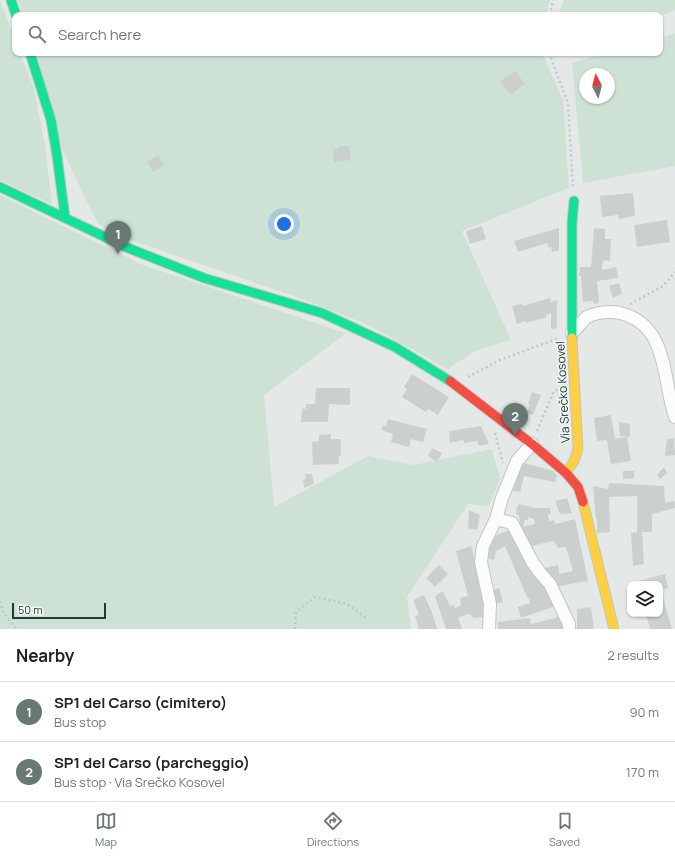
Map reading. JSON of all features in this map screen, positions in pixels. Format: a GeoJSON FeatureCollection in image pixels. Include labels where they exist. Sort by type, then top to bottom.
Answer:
{"type":"FeatureCollection","features":[{"type":"Feature","properties":{"kind":"main road"},"geometry":{"type":"LineString","coordinates":[[11,0],[15,12]]}},
{"type":"Feature","properties":{"kind":"main road"},"geometry":{"type":"LineString","coordinates":[[31,56],[51,121],[65,217]]}},
{"type":"Feature","properties":{"kind":"main road"},"geometry":{"type":"LineString","coordinates":[[0,187],[128,248],[204,278],[322,313],[395,347],[457,386],[532,444],[566,473],[578,487],[614,629]]}},
{"type":"Feature","properties":{"kind":"main road","name":"Via Srečko Kosovel"},"geometry":{"type":"LineString","coordinates":[[566,473],[574,461],[578,449],[572,333],[572,223],[574,201]]}},
{"type":"Feature","properties":{"kind":"street"},"geometry":{"type":"LineString","coordinates":[[572,333],[587,317],[604,312],[616,312],[636,319],[644,325],[659,347],[675,417]]}},
{"type":"Feature","properties":{"kind":"street"},"geometry":{"type":"LineString","coordinates":[[489,629],[490,604],[481,562],[482,546],[496,519],[502,498],[517,461],[532,444]]}},
{"type":"Feature","properties":{"kind":"street"},"geometry":{"type":"LineString","coordinates":[[496,519],[512,523],[533,563],[540,574],[550,584],[556,595],[569,624],[569,629]]}},
{"type":"Feature","properties":{"kind":"path"},"geometry":{"type":"LineString","coordinates":[[551,12],[553,0]]}},
{"type":"Feature","properties":{"kind":"path"},"geometry":{"type":"LineString","coordinates":[[550,56],[568,103],[574,201]]}},
{"type":"Feature","properties":{"kind":"path"},"geometry":{"type":"LineString","coordinates":[[616,312],[663,286],[675,272]]}},
{"type":"Feature","properties":{"kind":"path"},"geometry":{"type":"LineString","coordinates":[[457,386],[470,376],[500,360],[572,333]]}},
{"type":"Feature","properties":{"kind":"path"},"geometry":{"type":"LineString","coordinates":[[532,444],[553,393],[574,378]]}},
{"type":"Feature","properties":{"kind":"path"},"geometry":{"type":"LineString","coordinates":[[495,432],[508,484]]}},
{"type":"Feature","properties":{"kind":"path"},"geometry":{"type":"LineString","coordinates":[[295,629],[296,612],[315,597],[347,604],[367,619]]}},
{"type":"Feature","properties":{"kind":"path"},"geometry":{"type":"LineString","coordinates":[[0,601],[4,612],[16,629]]}},
{"type":"Feature","properties":{"kind":"green space"},"geometry":{"type":"Polygon","coordinates":[[[0,0],[12,31],[12,56],[21,56],[34,89],[45,144],[52,204],[0,180],[0,0]]]}},
{"type":"Feature","properties":{"kind":"green space"},"geometry":{"type":"Polygon","coordinates":[[[17,0],[550,0],[547,12],[22,12],[17,0]]]}},
{"type":"Feature","properties":{"kind":"green space"},"geometry":{"type":"Polygon","coordinates":[[[564,0],[675,0],[675,10],[663,15],[663,12],[559,12],[564,0]]]}},
{"type":"Feature","properties":{"kind":"green space"},"geometry":{"type":"Polygon","coordinates":[[[675,33],[675,166],[583,183],[572,63],[596,56],[663,56],[663,37],[675,33]]]}},
{"type":"Feature","properties":{"kind":"green space"},"geometry":{"type":"Polygon","coordinates":[[[37,56],[543,56],[563,100],[569,188],[462,231],[511,340],[475,351],[448,369],[366,324],[305,300],[134,241],[99,225],[60,144],[37,56]]]}},
{"type":"Feature","properties":{"kind":"green space"},"geometry":{"type":"Polygon","coordinates":[[[0,195],[143,265],[346,333],[264,395],[274,507],[368,456],[414,465],[492,449],[500,479],[489,506],[468,504],[407,597],[411,629],[0,629],[0,195]]]}},
{"type":"Feature","properties":{"kind":"building"},"geometry":{"type":"Polygon","coordinates":[[[515,71],[525,84],[510,95],[500,81],[515,71]]]}},
{"type":"Feature","properties":{"kind":"building"},"geometry":{"type":"Polygon","coordinates":[[[339,146],[349,146],[351,160],[334,162],[333,149],[339,148],[339,146]]]}},
{"type":"Feature","properties":{"kind":"building"},"geometry":{"type":"Polygon","coordinates":[[[158,155],[164,166],[153,172],[147,162],[158,155]]]}},
{"type":"Feature","properties":{"kind":"building"},"geometry":{"type":"Polygon","coordinates":[[[633,193],[635,216],[619,219],[618,215],[602,217],[600,196],[633,193]]]}},
{"type":"Feature","properties":{"kind":"building"},"geometry":{"type":"Polygon","coordinates":[[[667,220],[670,242],[637,247],[634,225],[667,220]]]}},
{"type":"Feature","properties":{"kind":"building"},"geometry":{"type":"Polygon","coordinates":[[[482,226],[486,239],[470,244],[466,231],[482,226]]]}},
{"type":"Feature","properties":{"kind":"building"},"geometry":{"type":"Polygon","coordinates":[[[559,228],[559,250],[552,252],[551,247],[549,248],[547,243],[518,252],[514,241],[559,228]]]}},
{"type":"Feature","properties":{"kind":"building"},"geometry":{"type":"Polygon","coordinates":[[[594,228],[605,229],[605,239],[611,239],[610,261],[603,260],[602,270],[616,267],[618,278],[597,281],[599,303],[594,304],[593,301],[583,302],[581,276],[579,276],[580,267],[591,267],[594,228]]]}},
{"type":"Feature","properties":{"kind":"building"},"geometry":{"type":"Polygon","coordinates":[[[619,283],[622,293],[613,298],[609,286],[619,283]]]}},
{"type":"Feature","properties":{"kind":"building"},"geometry":{"type":"Polygon","coordinates":[[[550,298],[551,302],[557,300],[557,328],[551,329],[551,313],[546,315],[547,317],[517,324],[512,306],[522,304],[523,306],[550,298]]]}},
{"type":"Feature","properties":{"kind":"building"},"geometry":{"type":"Polygon","coordinates":[[[412,374],[449,397],[438,415],[428,409],[426,412],[402,397],[407,389],[404,387],[412,374]]]}},
{"type":"Feature","properties":{"kind":"building"},"geometry":{"type":"Polygon","coordinates":[[[316,388],[350,388],[350,405],[329,404],[328,422],[301,422],[302,408],[306,409],[306,404],[315,404],[316,388]]]}},
{"type":"Feature","properties":{"kind":"building"},"geometry":{"type":"Polygon","coordinates":[[[532,392],[541,395],[533,415],[527,413],[532,392]]]}},
{"type":"Feature","properties":{"kind":"building"},"geometry":{"type":"Polygon","coordinates":[[[611,415],[615,439],[627,437],[631,461],[611,464],[607,440],[597,441],[594,418],[611,415]]]}},
{"type":"Feature","properties":{"kind":"building"},"geometry":{"type":"Polygon","coordinates":[[[388,419],[427,429],[423,442],[411,439],[409,447],[391,442],[393,434],[381,430],[383,425],[386,426],[388,419]]]}},
{"type":"Feature","properties":{"kind":"building"},"geometry":{"type":"Polygon","coordinates":[[[619,422],[630,424],[630,437],[620,436],[619,422]]]}},
{"type":"Feature","properties":{"kind":"building"},"geometry":{"type":"Polygon","coordinates":[[[481,426],[489,444],[479,446],[477,441],[464,443],[463,440],[450,443],[449,431],[481,426]]]}},
{"type":"Feature","properties":{"kind":"building"},"geometry":{"type":"Polygon","coordinates":[[[331,434],[331,441],[332,439],[341,439],[341,456],[339,456],[339,464],[313,465],[312,442],[319,441],[319,435],[331,434]]]}},
{"type":"Feature","properties":{"kind":"building"},"geometry":{"type":"Polygon","coordinates":[[[674,438],[675,455],[665,456],[667,439],[674,438]]]}},
{"type":"Feature","properties":{"kind":"building"},"geometry":{"type":"Polygon","coordinates":[[[432,448],[442,453],[437,462],[428,456],[432,448]]]}},
{"type":"Feature","properties":{"kind":"building"},"geometry":{"type":"Polygon","coordinates":[[[521,462],[553,471],[557,475],[555,482],[524,476],[520,492],[513,491],[521,462]]]}},
{"type":"Feature","properties":{"kind":"building"},"geometry":{"type":"Polygon","coordinates":[[[664,467],[667,473],[660,479],[657,475],[664,467]]]}},
{"type":"Feature","properties":{"kind":"building"},"geometry":{"type":"Polygon","coordinates":[[[623,471],[634,471],[634,478],[623,479],[623,471]]]}},
{"type":"Feature","properties":{"kind":"building"},"geometry":{"type":"Polygon","coordinates":[[[305,474],[312,474],[314,484],[304,488],[303,479],[306,479],[305,474]]]}},
{"type":"Feature","properties":{"kind":"building"},"geometry":{"type":"Polygon","coordinates":[[[609,483],[664,486],[665,503],[674,501],[675,508],[652,514],[652,532],[642,532],[644,564],[633,566],[631,533],[637,532],[637,496],[609,497],[610,532],[597,533],[593,486],[608,489],[609,483]]]}},
{"type":"Feature","properties":{"kind":"building"},"geometry":{"type":"Polygon","coordinates":[[[567,498],[572,513],[560,514],[555,501],[567,498]]]}},
{"type":"Feature","properties":{"kind":"building"},"geometry":{"type":"Polygon","coordinates":[[[519,504],[532,508],[550,508],[551,514],[548,515],[549,521],[554,520],[555,524],[575,519],[588,581],[556,587],[540,569],[558,565],[559,574],[573,571],[566,547],[558,548],[554,541],[526,547],[522,527],[535,524],[534,519],[528,517],[528,520],[524,520],[524,526],[520,527],[519,515],[516,514],[519,504]]]}},
{"type":"Feature","properties":{"kind":"building"},"geometry":{"type":"Polygon","coordinates":[[[469,510],[480,515],[477,530],[468,528],[469,510]]]}},
{"type":"Feature","properties":{"kind":"building"},"geometry":{"type":"Polygon","coordinates":[[[511,529],[523,548],[535,578],[539,577],[556,606],[521,618],[518,607],[530,603],[529,598],[528,599],[505,546],[496,551],[494,560],[487,558],[493,540],[492,537],[511,529]]]}},
{"type":"Feature","properties":{"kind":"building"},"geometry":{"type":"Polygon","coordinates":[[[471,546],[484,596],[485,619],[482,617],[474,618],[471,614],[464,615],[458,618],[462,629],[446,629],[435,596],[443,591],[450,606],[453,605],[455,608],[461,605],[460,598],[468,596],[456,551],[471,546]]]}},
{"type":"Feature","properties":{"kind":"building"},"geometry":{"type":"Polygon","coordinates":[[[439,565],[448,574],[435,587],[426,578],[439,565]]]}},
{"type":"Feature","properties":{"kind":"building"},"geometry":{"type":"Polygon","coordinates":[[[665,574],[668,588],[663,589],[663,581],[638,581],[665,574]]]}},
{"type":"Feature","properties":{"kind":"building"},"geometry":{"type":"Polygon","coordinates":[[[499,588],[503,602],[494,604],[491,591],[499,588]]]}},
{"type":"Feature","properties":{"kind":"building"},"geometry":{"type":"Polygon","coordinates":[[[424,595],[432,612],[437,629],[419,629],[415,616],[419,615],[413,600],[424,595]]]}},
{"type":"Feature","properties":{"kind":"building"},"geometry":{"type":"Polygon","coordinates":[[[663,597],[672,629],[650,629],[647,617],[663,617],[663,597]]]}},
{"type":"Feature","properties":{"kind":"building"},"geometry":{"type":"Polygon","coordinates":[[[591,607],[594,629],[577,629],[577,609],[591,607]]]}},
{"type":"Feature","properties":{"kind":"building"},"geometry":{"type":"Polygon","coordinates":[[[563,616],[567,629],[498,629],[498,622],[530,618],[531,624],[563,616]]]}},
{"type":"Feature","properties":{"kind":"traffic: fast"},"geometry":{"type":"LineString","coordinates":[[11,0],[15,12]]}},
{"type":"Feature","properties":{"kind":"traffic: fast"},"geometry":{"type":"LineString","coordinates":[[31,56],[51,120],[65,217]]}},
{"type":"Feature","properties":{"kind":"traffic: fast"},"geometry":{"type":"LineString","coordinates":[[0,187],[128,248],[204,278],[322,313],[395,347],[450,381]]}},
{"type":"Feature","properties":{"kind":"traffic: fast"},"geometry":{"type":"LineString","coordinates":[[572,338],[572,223],[574,201]]}},
{"type":"Feature","properties":{"kind":"traffic: slow"},"geometry":{"type":"LineString","coordinates":[[566,473],[574,461],[578,449],[572,338]]}},
{"type":"Feature","properties":{"kind":"traffic: slow"},"geometry":{"type":"LineString","coordinates":[[583,502],[614,629]]}},
{"type":"Feature","properties":{"kind":"traffic: jam"},"geometry":{"type":"LineString","coordinates":[[450,381],[532,444],[566,473],[578,487],[583,502]]}},
{"type":"Feature","properties":{"kind":"place","name":"SP1 del Carso (cimitero)"},"geometry":{"type":"Point","coordinates":[118,254]}},
{"type":"Feature","properties":{"kind":"place","name":"SP1 del Carso (parcheggio)"},"geometry":{"type":"Point","coordinates":[515,436]}}]}
